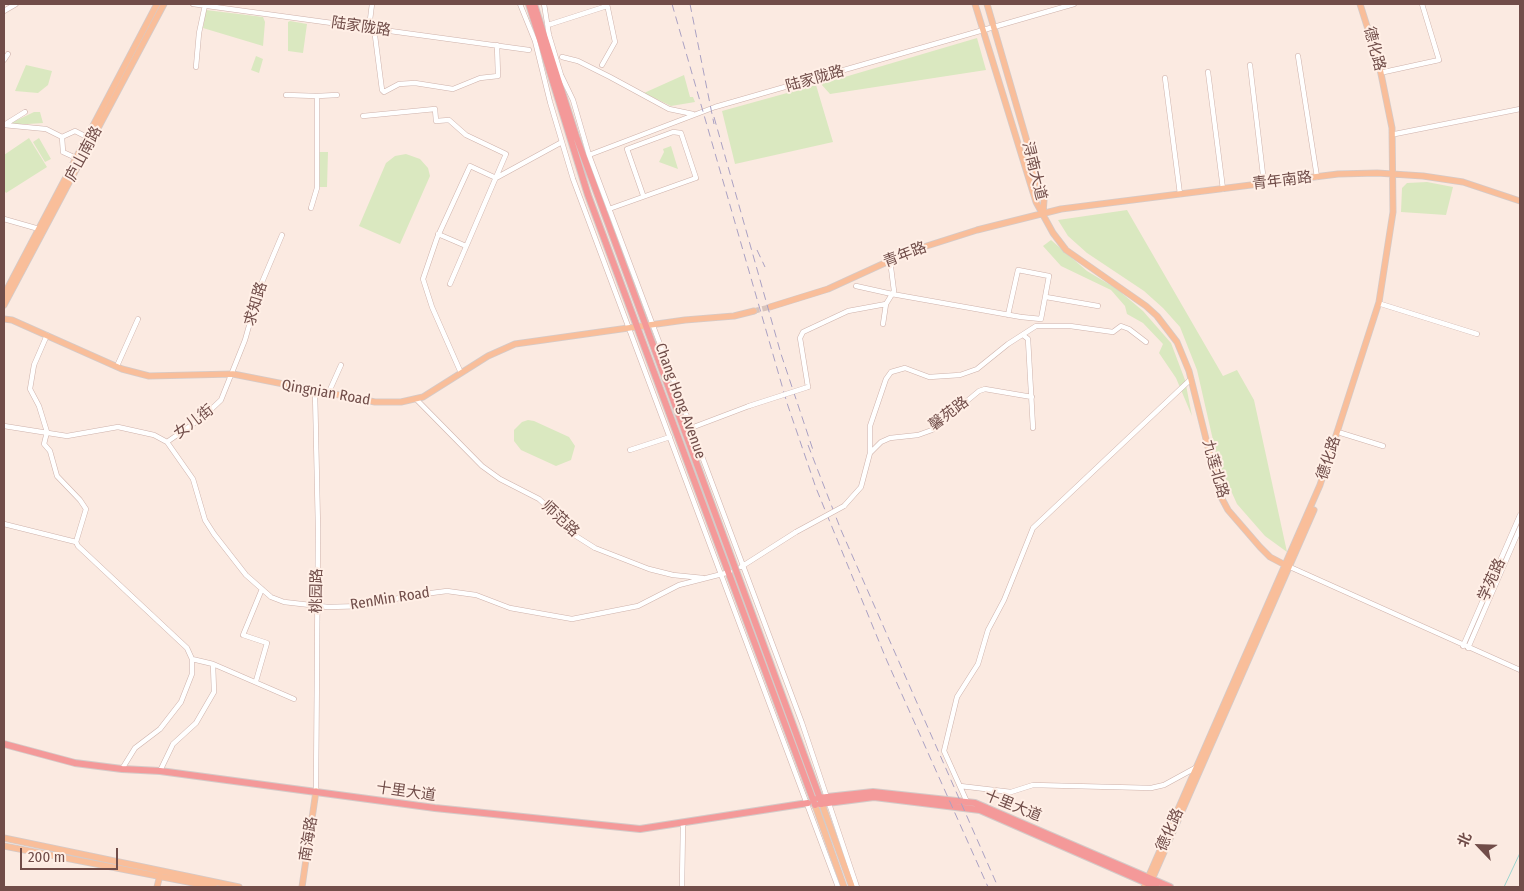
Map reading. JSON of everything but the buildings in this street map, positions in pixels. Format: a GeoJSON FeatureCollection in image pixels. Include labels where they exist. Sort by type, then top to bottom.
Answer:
{"type":"FeatureCollection","features":[{"type":"Feature","properties":{"kind":"highway","name":"Chang Hong Avenue"},"geometry":{"type":"LineString","coordinates":[[529,4],[575,155],[645,326]]}},
{"type":"Feature","properties":{"kind":"highway","name":"Chang Hong Avenue"},"geometry":{"type":"LineString","coordinates":[[534,4],[576,136],[819,801]]}},
{"type":"Feature","properties":{"kind":"highway","name":"十里大道"},"geometry":{"type":"LineString","coordinates":[[4,745],[75,763],[122,770],[160,771],[435,808],[640,829],[873,792],[967,802],[987,807],[1149,884]]}},
{"type":"Feature","properties":{"kind":"highway","name":"十里大道"},"geometry":{"type":"LineString","coordinates":[[819,801],[874,797],[980,810],[1149,884],[1170,887]]}},
{"type":"Feature","properties":{"kind":"main road","name":"庐山南路"},"geometry":{"type":"LineString","coordinates":[[4,295],[156,4]]}},
{"type":"Feature","properties":{"kind":"main road","name":"庐山南路"},"geometry":{"type":"LineString","coordinates":[[4,305],[164,4]]}},
{"type":"Feature","properties":{"kind":"main road","name":"浔南大道"},"geometry":{"type":"LineString","coordinates":[[975,4],[1036,202],[1043,214]]}},
{"type":"Feature","properties":{"kind":"main road","name":"浔南大道"},"geometry":{"type":"LineString","coordinates":[[987,4],[1044,200],[1043,214]]}},
{"type":"Feature","properties":{"kind":"main road","name":"德化路"},"geometry":{"type":"LineString","coordinates":[[1149,884],[1288,566],[1320,485],[1379,302],[1393,212],[1396,134],[1384,72],[1362,4]]}},
{"type":"Feature","properties":{"kind":"main road","name":"德化路"},"geometry":{"type":"LineString","coordinates":[[1149,884],[1197,767],[1321,492],[1381,304],[1390,262],[1395,173],[1392,128],[1381,73],[1362,4]]}},
{"type":"Feature","properties":{"kind":"main road","name":"青年南路"},"geometry":{"type":"LineString","coordinates":[[1043,214],[1060,209],[1317,177],[1395,173],[1463,182],[1520,201]]}},
{"type":"Feature","properties":{"kind":"main road","name":"青年路"},"geometry":{"type":"LineString","coordinates":[[770,307],[828,289],[890,260],[977,230],[1043,214]]}},
{"type":"Feature","properties":{"kind":"main road","name":"九莲北路"},"geometry":{"type":"LineString","coordinates":[[1043,214],[1066,250],[1083,264],[1122,287],[1157,316],[1177,342],[1191,378],[1220,495],[1228,510],[1260,547],[1288,566]]}},
{"type":"Feature","properties":{"kind":"main road"},"geometry":{"type":"LineString","coordinates":[[645,326],[734,316],[754,311]]}},
{"type":"Feature","properties":{"kind":"main road","name":"Qingnian Road"},"geometry":{"type":"LineString","coordinates":[[4,319],[12,320],[116,366],[149,376],[233,374],[315,392],[375,402],[401,402],[423,397],[488,356],[515,344],[645,326]]}},
{"type":"Feature","properties":{"kind":"main road","name":"南海路"},"geometry":{"type":"LineString","coordinates":[[302,887],[316,792]]}},
{"type":"Feature","properties":{"kind":"main road"},"geometry":{"type":"LineString","coordinates":[[819,801],[844,887]]}},
{"type":"Feature","properties":{"kind":"main road"},"geometry":{"type":"LineString","coordinates":[[819,801],[852,887]]}},
{"type":"Feature","properties":{"kind":"main road"},"geometry":{"type":"LineString","coordinates":[[4,833],[7,839],[214,887]]}},
{"type":"Feature","properties":{"kind":"main road"},"geometry":{"type":"LineString","coordinates":[[6,847],[238,887]]}},
{"type":"Feature","properties":{"kind":"main road"},"geometry":{"type":"LineString","coordinates":[[157,887],[160,874]]}},
{"type":"Feature","properties":{"kind":"street"},"geometry":{"type":"LineString","coordinates":[[4,11],[16,4]]}},
{"type":"Feature","properties":{"kind":"street","name":"陆家陇路"},"geometry":{"type":"LineString","coordinates":[[193,4],[530,50]]}},
{"type":"Feature","properties":{"kind":"street"},"geometry":{"type":"LineString","coordinates":[[372,4],[372,28],[382,90],[384,92],[399,84],[415,83],[453,89],[475,80],[498,76],[497,46]]}},
{"type":"Feature","properties":{"kind":"street"},"geometry":{"type":"LineString","coordinates":[[520,4],[535,40],[573,179],[721,574],[857,887]]}},
{"type":"Feature","properties":{"kind":"street"},"geometry":{"type":"LineString","coordinates":[[544,4],[561,75],[572,100],[589,155],[609,208],[645,326],[691,428],[736,570]]}},
{"type":"Feature","properties":{"kind":"street","name":"陆家陇路"},"geometry":{"type":"LineString","coordinates":[[562,58],[578,61],[669,109],[694,114],[1074,4]]}},
{"type":"Feature","properties":{"kind":"street"},"geometry":{"type":"LineString","coordinates":[[1384,72],[1438,60],[1422,4]]}},
{"type":"Feature","properties":{"kind":"street"},"geometry":{"type":"LineString","coordinates":[[196,66],[199,33],[205,5]]}},
{"type":"Feature","properties":{"kind":"street"},"geometry":{"type":"LineString","coordinates":[[548,25],[607,5],[615,42],[602,65]]}},
{"type":"Feature","properties":{"kind":"street"},"geometry":{"type":"LineString","coordinates":[[4,60],[8,54]]}},
{"type":"Feature","properties":{"kind":"street"},"geometry":{"type":"LineString","coordinates":[[1298,56],[1317,177]]}},
{"type":"Feature","properties":{"kind":"street"},"geometry":{"type":"LineString","coordinates":[[1250,65],[1264,184]]}},
{"type":"Feature","properties":{"kind":"street"},"geometry":{"type":"LineString","coordinates":[[1208,72],[1223,189]]}},
{"type":"Feature","properties":{"kind":"street"},"geometry":{"type":"LineString","coordinates":[[1165,78],[1180,194]]}},
{"type":"Feature","properties":{"kind":"street"},"geometry":{"type":"LineString","coordinates":[[286,96],[337,95]]}},
{"type":"Feature","properties":{"kind":"street"},"geometry":{"type":"LineString","coordinates":[[311,208],[317,188],[317,96]]}},
{"type":"Feature","properties":{"kind":"street"},"geometry":{"type":"LineString","coordinates":[[363,116],[434,109],[436,121],[449,120],[466,135],[506,154],[450,284]]}},
{"type":"Feature","properties":{"kind":"street"},"geometry":{"type":"LineString","coordinates":[[1396,134],[1520,109]]}},
{"type":"Feature","properties":{"kind":"street"},"geometry":{"type":"LineString","coordinates":[[4,125],[25,112]]}},
{"type":"Feature","properties":{"kind":"street"},"geometry":{"type":"LineString","coordinates":[[589,155],[694,114]]}},
{"type":"Feature","properties":{"kind":"street"},"geometry":{"type":"LineString","coordinates":[[4,125],[46,129],[62,137]]}},
{"type":"Feature","properties":{"kind":"street"},"geometry":{"type":"LineString","coordinates":[[62,137],[75,131],[87,138]]}},
{"type":"Feature","properties":{"kind":"street"},"geometry":{"type":"LineString","coordinates":[[609,208],[696,178],[681,133],[673,132],[627,149],[644,195]]}},
{"type":"Feature","properties":{"kind":"street"},"geometry":{"type":"LineString","coordinates":[[62,137],[63,152],[76,158]]}},
{"type":"Feature","properties":{"kind":"street"},"geometry":{"type":"LineString","coordinates":[[496,178],[562,142]]}},
{"type":"Feature","properties":{"kind":"street"},"geometry":{"type":"LineString","coordinates":[[461,373],[432,307],[423,279],[438,234],[470,166],[496,178]]}},
{"type":"Feature","properties":{"kind":"street"},"geometry":{"type":"LineString","coordinates":[[4,219],[39,229]]}},
{"type":"Feature","properties":{"kind":"street"},"geometry":{"type":"LineString","coordinates":[[438,234],[466,246]]}},
{"type":"Feature","properties":{"kind":"street","name":"求知路"},"geometry":{"type":"LineString","coordinates":[[233,374],[260,287],[282,235]]}},
{"type":"Feature","properties":{"kind":"street"},"geometry":{"type":"LineString","coordinates":[[883,324],[886,304],[894,291],[890,260]]}},
{"type":"Feature","properties":{"kind":"street"},"geometry":{"type":"LineString","coordinates":[[856,286],[1008,315],[1041,319],[1049,276],[1018,270],[1008,315]]}},
{"type":"Feature","properties":{"kind":"street"},"geometry":{"type":"LineString","coordinates":[[1046,297],[1098,306]]}},
{"type":"Feature","properties":{"kind":"street"},"geometry":{"type":"LineString","coordinates":[[691,428],[749,406],[808,387],[800,338],[803,332],[843,313],[886,304]]}},
{"type":"Feature","properties":{"kind":"street"},"geometry":{"type":"LineString","coordinates":[[1381,304],[1477,334]]}},
{"type":"Feature","properties":{"kind":"street"},"geometry":{"type":"LineString","coordinates":[[116,366],[138,319]]}},
{"type":"Feature","properties":{"kind":"street"},"geometry":{"type":"LineString","coordinates":[[1033,428],[1028,339],[1023,335],[1036,326],[1113,332],[1121,326],[1129,329],[1146,342]]}},
{"type":"Feature","properties":{"kind":"street"},"geometry":{"type":"LineString","coordinates":[[47,335],[34,365],[30,389],[39,406],[47,432],[44,444],[50,452],[57,476],[86,509],[76,542]]}},
{"type":"Feature","properties":{"kind":"street","name":"RenMin Road"},"geometry":{"type":"LineString","coordinates":[[167,442],[193,479],[205,520],[246,576],[271,597],[284,602],[365,606],[408,596],[447,591],[476,595],[510,608],[572,620],[638,606],[679,585],[736,570],[796,532],[844,506],[861,487],[870,453],[870,426],[886,379],[891,372],[905,368],[929,377],[960,375],[977,368],[1023,335]]}},
{"type":"Feature","properties":{"kind":"street"},"geometry":{"type":"LineString","coordinates":[[328,394],[341,365]]}},
{"type":"Feature","properties":{"kind":"street","name":"女儿街"},"geometry":{"type":"LineString","coordinates":[[167,442],[203,417],[221,400],[233,374]]}},
{"type":"Feature","properties":{"kind":"street"},"geometry":{"type":"LineString","coordinates":[[967,802],[944,751],[957,697],[978,664],[988,630],[1004,600],[1033,528],[1191,378]]}},
{"type":"Feature","properties":{"kind":"street","name":"馨苑路"},"geometry":{"type":"LineString","coordinates":[[870,453],[881,442],[890,438],[918,435],[932,430],[979,391],[986,389],[1032,397]]}},
{"type":"Feature","properties":{"kind":"street","name":"桃园路"},"geometry":{"type":"LineString","coordinates":[[315,392],[318,528],[316,792]]}},
{"type":"Feature","properties":{"kind":"street","name":"师范路"},"geometry":{"type":"LineString","coordinates":[[416,398],[482,466],[500,479],[538,499],[550,509],[568,530],[594,548],[620,560],[649,569],[673,575],[704,579]]}},
{"type":"Feature","properties":{"kind":"street"},"geometry":{"type":"LineString","coordinates":[[4,426],[67,436],[118,427],[154,435],[167,442]]}},
{"type":"Feature","properties":{"kind":"street"},"geometry":{"type":"LineString","coordinates":[[1340,433],[1383,446]]}},
{"type":"Feature","properties":{"kind":"street"},"geometry":{"type":"LineString","coordinates":[[630,450],[670,437]]}},
{"type":"Feature","properties":{"kind":"street","name":"学苑路"},"geometry":{"type":"LineString","coordinates":[[1465,647],[1520,515]]}},
{"type":"Feature","properties":{"kind":"street"},"geometry":{"type":"LineString","coordinates":[[4,524],[76,542],[92,560],[187,648],[192,658],[192,674],[181,702],[160,729],[135,748],[122,770]]}},
{"type":"Feature","properties":{"kind":"street","name":"学苑路"},"geometry":{"type":"LineString","coordinates":[[1465,647],[1520,528]]}},
{"type":"Feature","properties":{"kind":"street","name":"九莲北路"},"geometry":{"type":"LineString","coordinates":[[1288,566],[1465,647],[1520,670]]}},
{"type":"Feature","properties":{"kind":"street"},"geometry":{"type":"LineString","coordinates":[[256,681],[267,643],[243,635],[262,589]]}},
{"type":"Feature","properties":{"kind":"street"},"geometry":{"type":"LineString","coordinates":[[192,658],[256,681],[294,699]]}},
{"type":"Feature","properties":{"kind":"street"},"geometry":{"type":"LineString","coordinates":[[160,771],[173,744],[196,722],[205,710],[214,692],[213,664]]}},
{"type":"Feature","properties":{"kind":"street"},"geometry":{"type":"LineString","coordinates":[[960,786],[1010,792],[1033,785],[1151,788],[1164,785],[1197,767]]}},
{"type":"Feature","properties":{"kind":"street"},"geometry":{"type":"LineString","coordinates":[[819,801],[838,887]]}},
{"type":"Feature","properties":{"kind":"street"},"geometry":{"type":"LineString","coordinates":[[682,887],[683,823]]}},
{"type":"Feature","properties":{"kind":"green space"},"geometry":{"type":"Polygon","coordinates":[[[206,10],[263,17],[265,22],[263,46],[203,28],[206,10]]]}},
{"type":"Feature","properties":{"kind":"green space"},"geometry":{"type":"Polygon","coordinates":[[[288,22],[307,24],[303,53],[288,51],[288,22]]]}},
{"type":"Feature","properties":{"kind":"green space"},"geometry":{"type":"Polygon","coordinates":[[[977,38],[986,70],[830,94],[821,84],[977,38]]]}},
{"type":"Feature","properties":{"kind":"green space"},"geometry":{"type":"Polygon","coordinates":[[[256,56],[263,59],[259,73],[251,70],[256,56]]]}},
{"type":"Feature","properties":{"kind":"green space"},"geometry":{"type":"Polygon","coordinates":[[[26,65],[52,71],[48,85],[38,93],[15,91],[26,65]]]}},
{"type":"Feature","properties":{"kind":"green space"},"geometry":{"type":"Polygon","coordinates":[[[684,75],[690,97],[693,97],[695,102],[671,106],[644,93],[684,75]]]}},
{"type":"Feature","properties":{"kind":"green space"},"geometry":{"type":"Polygon","coordinates":[[[816,85],[833,142],[735,164],[722,111],[816,85]]]}},
{"type":"Feature","properties":{"kind":"green space"},"geometry":{"type":"Polygon","coordinates":[[[34,112],[40,112],[43,123],[12,125],[11,123],[34,112]]]}},
{"type":"Feature","properties":{"kind":"green space"},"geometry":{"type":"Polygon","coordinates":[[[29,138],[47,167],[6,193],[4,190],[4,155],[29,138]]]}},
{"type":"Feature","properties":{"kind":"green space"},"geometry":{"type":"Polygon","coordinates":[[[39,138],[51,159],[45,162],[33,142],[39,138]]]}},
{"type":"Feature","properties":{"kind":"green space"},"geometry":{"type":"Polygon","coordinates":[[[671,146],[678,169],[659,162],[664,152],[663,149],[671,146]]]}},
{"type":"Feature","properties":{"kind":"green space"},"geometry":{"type":"Polygon","coordinates":[[[319,152],[328,152],[327,187],[318,187],[319,152]]]}},
{"type":"Feature","properties":{"kind":"green space"},"geometry":{"type":"Polygon","coordinates":[[[406,154],[420,159],[428,168],[430,176],[400,244],[359,226],[386,163],[395,156],[406,154]]]}},
{"type":"Feature","properties":{"kind":"green space"},"geometry":{"type":"Polygon","coordinates":[[[1427,182],[1453,187],[1446,215],[1401,212],[1402,188],[1407,183],[1427,182]]]}},
{"type":"Feature","properties":{"kind":"green space"},"geometry":{"type":"Polygon","coordinates":[[[1127,210],[1223,376],[1237,370],[1254,400],[1287,552],[1265,536],[1237,504],[1218,462],[1197,370],[1180,327],[1144,291],[1087,253],[1068,236],[1058,220],[1127,210]]]}},
{"type":"Feature","properties":{"kind":"green space"},"geometry":{"type":"Polygon","coordinates":[[[1051,240],[1087,271],[1117,289],[1143,311],[1171,343],[1185,380],[1192,416],[1176,378],[1159,353],[1163,344],[1143,323],[1127,314],[1125,306],[1111,290],[1061,266],[1043,246],[1051,240]]]}},
{"type":"Feature","properties":{"kind":"green space"},"geometry":{"type":"Polygon","coordinates":[[[528,420],[569,437],[575,446],[571,460],[556,466],[521,450],[514,441],[514,430],[522,422],[528,420]]]}},
{"type":"Feature","properties":{"kind":"waterway"},"geometry":{"type":"LineString","coordinates":[[1504,887],[1520,853]]}},
{"type":"Feature","properties":{"kind":"tunnel"},"geometry":{"type":"LineString","coordinates":[[754,311],[770,307]]}},
{"type":"Feature","properties":{"kind":"railway"},"geometry":{"type":"LineString","coordinates":[[672,4],[787,403],[816,488],[887,661],[988,887]]}},
{"type":"Feature","properties":{"kind":"railway"},"geometry":{"type":"LineString","coordinates":[[690,4],[714,124]]}},
{"type":"Feature","properties":{"kind":"railway"},"geometry":{"type":"LineString","coordinates":[[714,117],[781,354],[813,450]]}},
{"type":"Feature","properties":{"kind":"railway"},"geometry":{"type":"LineString","coordinates":[[757,250],[765,267]]}},
{"type":"Feature","properties":{"kind":"railway"},"geometry":{"type":"LineString","coordinates":[[808,445],[841,530],[998,887]]}}]}
